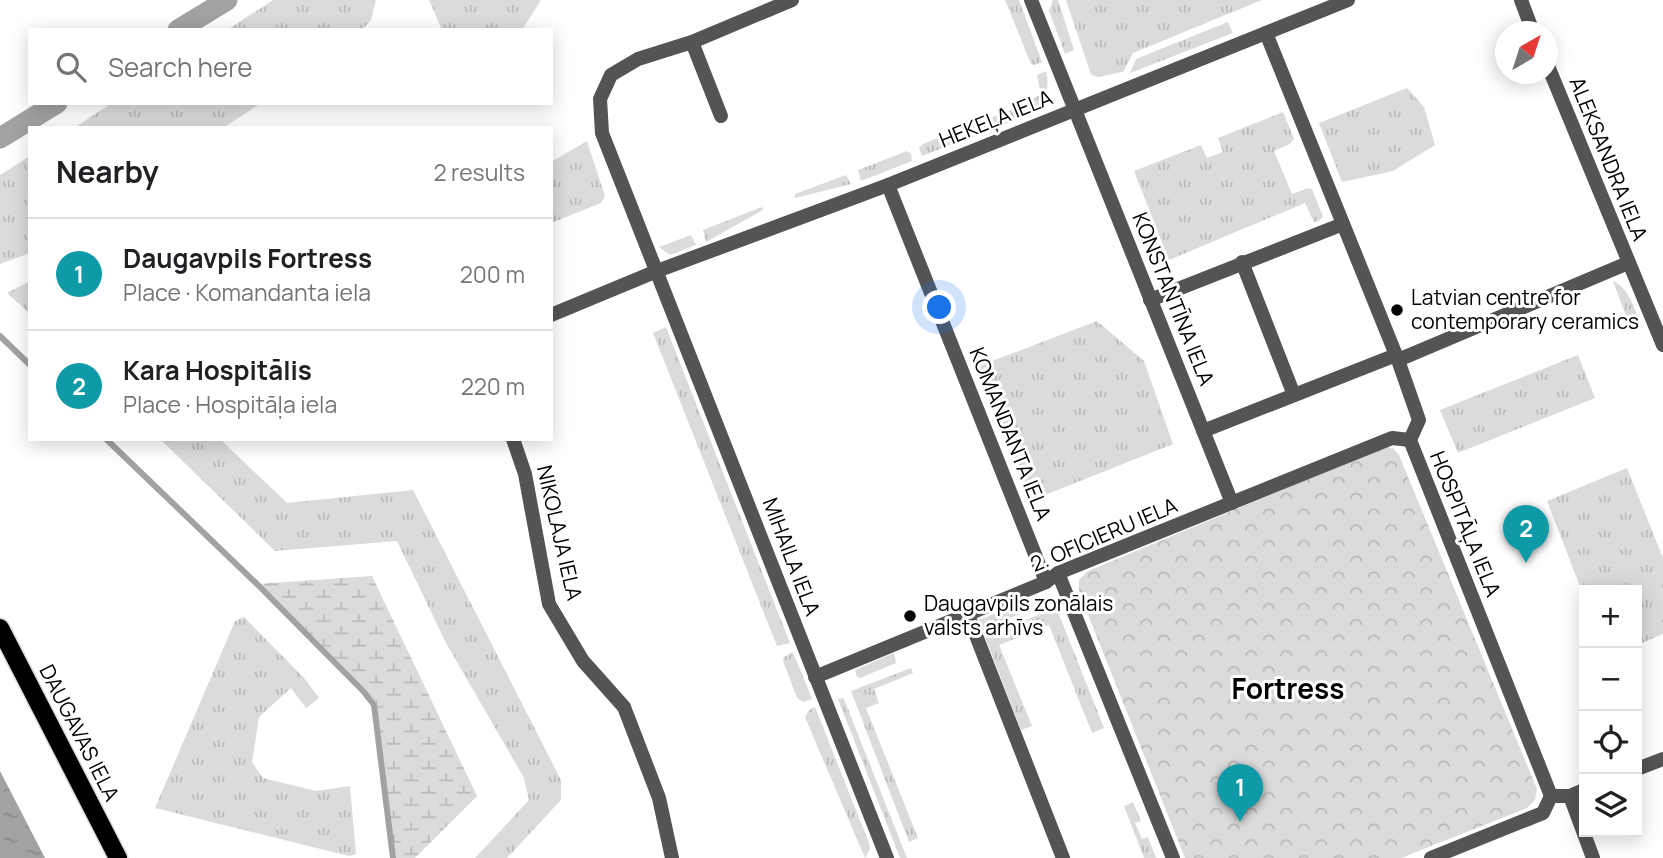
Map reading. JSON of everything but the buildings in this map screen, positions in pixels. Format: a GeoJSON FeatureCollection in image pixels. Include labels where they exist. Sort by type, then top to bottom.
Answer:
{"type":"FeatureCollection","features":[{"type":"Feature","properties":{"kind":"main road","name":"DAUGAVAS IELA"},"geometry":{"type":"LineString","coordinates":[[0,628],[118,858]]}},
{"type":"Feature","properties":{"kind":"street","name":"MIHAILA IELA"},"geometry":{"type":"LineString","coordinates":[[792,0],[692,42],[638,59],[611,75],[600,99],[602,133],[887,858]]}},
{"type":"Feature","properties":{"kind":"street","name":"KONSTANTĪNA IELA"},"geometry":{"type":"LineString","coordinates":[[1031,0],[1232,503]]}},
{"type":"Feature","properties":{"kind":"street","name":"HEKEĻA IELA"},"geometry":{"type":"LineString","coordinates":[[657,271],[888,185],[1348,0]]}},
{"type":"Feature","properties":{"kind":"street"},"geometry":{"type":"LineString","coordinates":[[1521,0],[1529,21]]}},
{"type":"Feature","properties":{"kind":"street","name":"HOSPITĀĻA IELA"},"geometry":{"type":"LineString","coordinates":[[1266,33],[1397,358],[1419,420],[1410,440],[1551,796]]}},
{"type":"Feature","properties":{"kind":"street"},"geometry":{"type":"LineString","coordinates":[[692,42],[721,117]]}},
{"type":"Feature","properties":{"kind":"street","name":"ALEKSANDRA IELA"},"geometry":{"type":"LineString","coordinates":[[1555,84],[1663,345]]}},
{"type":"Feature","properties":{"kind":"street","name":"KOMANDANTA IELA"},"geometry":{"type":"LineString","coordinates":[[888,185],[1046,582]]}},
{"type":"Feature","properties":{"kind":"street"},"geometry":{"type":"LineString","coordinates":[[1150,300],[1343,224]]}},
{"type":"Feature","properties":{"kind":"street"},"geometry":{"type":"LineString","coordinates":[[1242,262],[1294,395]]}},
{"type":"Feature","properties":{"kind":"street"},"geometry":{"type":"LineString","coordinates":[[1203,431],[1397,358],[1628,263]]}},
{"type":"Feature","properties":{"kind":"street"},"geometry":{"type":"LineString","coordinates":[[553,314],[657,271]]}},
{"type":"Feature","properties":{"kind":"street","name":"2. OFICIERU IELA"},"geometry":{"type":"LineString","coordinates":[[816,677],[1046,582],[1058,573],[1392,438],[1410,440]]}},
{"type":"Feature","properties":{"kind":"street","name":"NIKOLAJA IELA"},"geometry":{"type":"LineString","coordinates":[[514,441],[525,474],[550,604],[583,661],[624,707],[659,797],[669,857]]}},
{"type":"Feature","properties":{"kind":"street"},"geometry":{"type":"LineString","coordinates":[[1058,573],[1173,858]]}},
{"type":"Feature","properties":{"kind":"street"},"geometry":{"type":"LineString","coordinates":[[968,615],[1063,858]]}},
{"type":"Feature","properties":{"kind":"street"},"geometry":{"type":"LineString","coordinates":[[1642,767],[1663,759]]}},
{"type":"Feature","properties":{"kind":"street"},"geometry":{"type":"LineString","coordinates":[[1431,858],[1543,813],[1551,796],[1570,796],[1579,792]]}},
{"type":"Feature","properties":{"kind":"street"},"geometry":{"type":"LineString","coordinates":[[1570,796],[1593,858]]}},
{"type":"Feature","properties":{"kind":"green space"},"geometry":{"type":"Polygon","coordinates":[[[273,0],[376,0],[371,20],[364,28],[230,28],[273,0]]]}},
{"type":"Feature","properties":{"kind":"green space"},"geometry":{"type":"Polygon","coordinates":[[[429,0],[541,0],[523,28],[441,28],[429,0]]]}},
{"type":"Feature","properties":{"kind":"green space"},"geometry":{"type":"Polygon","coordinates":[[[1005,0],[1019,0],[1042,62],[1031,64],[1005,0]]]}},
{"type":"Feature","properties":{"kind":"green space"},"geometry":{"type":"Polygon","coordinates":[[[1053,0],[1058,0],[1074,50],[1065,54],[1049,11],[1053,0]]]}},
{"type":"Feature","properties":{"kind":"green space"},"geometry":{"type":"Polygon","coordinates":[[[1066,0],[1262,0],[1133,53],[1123,72],[1097,77],[1091,74],[1066,0]]]}},
{"type":"Feature","properties":{"kind":"green space"},"geometry":{"type":"Polygon","coordinates":[[[1228,22],[1233,33],[1130,73],[1136,59],[1228,22]]]}},
{"type":"Feature","properties":{"kind":"green space"},"geometry":{"type":"Polygon","coordinates":[[[1046,71],[1044,97],[1037,107],[1026,115],[1024,105],[1039,95],[1037,75],[1046,71]]]}},
{"type":"Feature","properties":{"kind":"green space"},"geometry":{"type":"Polygon","coordinates":[[[1407,88],[1424,107],[1435,145],[1393,171],[1342,182],[1319,123],[1407,88]]]}},
{"type":"Feature","properties":{"kind":"green space"},"geometry":{"type":"Polygon","coordinates":[[[109,105],[258,105],[226,126],[77,126],[109,105]]]}},
{"type":"Feature","properties":{"kind":"green space"},"geometry":{"type":"Polygon","coordinates":[[[1011,110],[1017,119],[922,156],[919,148],[923,144],[1011,110]]]}},
{"type":"Feature","properties":{"kind":"green space"},"geometry":{"type":"Polygon","coordinates":[[[1283,112],[1294,139],[1290,144],[1274,151],[1292,194],[1312,189],[1323,217],[1314,222],[1305,203],[1169,260],[1134,171],[1201,145],[1207,158],[1223,152],[1218,138],[1283,112]]]}},
{"type":"Feature","properties":{"kind":"green space"},"geometry":{"type":"Polygon","coordinates":[[[587,141],[605,196],[601,203],[553,222],[553,161],[587,141]]]}},
{"type":"Feature","properties":{"kind":"green space"},"geometry":{"type":"Polygon","coordinates":[[[907,151],[911,154],[912,161],[861,181],[858,170],[907,151]]]}},
{"type":"Feature","properties":{"kind":"green space"},"geometry":{"type":"Polygon","coordinates":[[[28,157],[28,254],[0,264],[0,175],[28,157]]]}},
{"type":"Feature","properties":{"kind":"green space"},"geometry":{"type":"Polygon","coordinates":[[[846,175],[851,184],[795,198],[795,194],[846,175]]]}},
{"type":"Feature","properties":{"kind":"green space"},"geometry":{"type":"Polygon","coordinates":[[[762,207],[763,210],[706,242],[703,230],[762,207]]]}},
{"type":"Feature","properties":{"kind":"green space"},"geometry":{"type":"Polygon","coordinates":[[[691,235],[696,245],[670,255],[659,247],[691,235]]]}},
{"type":"Feature","properties":{"kind":"green space"},"geometry":{"type":"Polygon","coordinates":[[[1613,281],[1628,294],[1642,327],[1632,332],[1613,281]]]}},
{"type":"Feature","properties":{"kind":"green space"},"geometry":{"type":"Polygon","coordinates":[[[28,282],[28,312],[7,293],[28,282]]]}},
{"type":"Feature","properties":{"kind":"green space"},"geometry":{"type":"Polygon","coordinates":[[[1097,321],[1144,361],[1173,444],[1030,501],[979,366],[1097,321]]]}},
{"type":"Feature","properties":{"kind":"green space"},"geometry":{"type":"Polygon","coordinates":[[[666,327],[790,643],[777,646],[653,333],[666,327]]]}},
{"type":"Feature","properties":{"kind":"green space"},"geometry":{"type":"Polygon","coordinates":[[[1578,355],[1595,398],[1458,453],[1440,410],[1578,355]]]}},
{"type":"Feature","properties":{"kind":"green space"},"geometry":{"type":"Polygon","coordinates":[[[162,441],[222,441],[287,503],[413,490],[561,780],[561,800],[507,858],[475,858],[529,800],[524,778],[446,643],[397,541],[275,551],[162,441]]]}},
{"type":"Feature","properties":{"kind":"green space"},"geometry":{"type":"Polygon","coordinates":[[[1385,447],[1393,448],[1399,455],[1537,789],[1535,800],[1527,808],[1401,858],[1185,858],[1079,592],[1079,580],[1088,571],[1385,447]]]}},
{"type":"Feature","properties":{"kind":"green space"},"geometry":{"type":"Polygon","coordinates":[[[1627,468],[1663,558],[1663,634],[1642,643],[1642,585],[1579,585],[1547,501],[1627,468]]]}},
{"type":"Feature","properties":{"kind":"green space"},"geometry":{"type":"Polygon","coordinates":[[[372,576],[477,796],[415,858],[393,858],[374,705],[257,584],[372,576]]]}},
{"type":"Feature","properties":{"kind":"green space"},"geometry":{"type":"Polygon","coordinates":[[[1028,600],[1032,609],[983,629],[979,620],[1028,600]]]}},
{"type":"Feature","properties":{"kind":"green space"},"geometry":{"type":"Polygon","coordinates":[[[1051,610],[1058,612],[1104,728],[1092,733],[1049,625],[999,645],[1032,726],[1021,730],[985,637],[1051,610]]]}},
{"type":"Feature","properties":{"kind":"green space"},"geometry":{"type":"Polygon","coordinates":[[[244,617],[305,679],[319,698],[306,708],[291,688],[259,717],[252,762],[263,778],[316,791],[350,786],[356,854],[349,856],[155,808],[235,621],[244,617]]]}},
{"type":"Feature","properties":{"kind":"green space"},"geometry":{"type":"Polygon","coordinates":[[[793,652],[812,699],[803,702],[797,698],[783,661],[784,657],[793,652]]]}},
{"type":"Feature","properties":{"kind":"green space"},"geometry":{"type":"Polygon","coordinates":[[[894,653],[896,663],[857,677],[855,670],[894,653]]]}},
{"type":"Feature","properties":{"kind":"green space"},"geometry":{"type":"Polygon","coordinates":[[[911,668],[913,673],[874,689],[879,703],[866,708],[918,838],[909,842],[851,691],[911,668]]]}},
{"type":"Feature","properties":{"kind":"green space"},"geometry":{"type":"Polygon","coordinates":[[[842,698],[907,858],[900,858],[838,699],[842,698]]]}},
{"type":"Feature","properties":{"kind":"green space"},"geometry":{"type":"Polygon","coordinates":[[[815,707],[869,843],[870,849],[865,858],[805,717],[809,710],[815,707]]]}},
{"type":"Feature","properties":{"kind":"green space"},"geometry":{"type":"Polygon","coordinates":[[[1133,802],[1141,821],[1135,823],[1142,839],[1148,837],[1156,858],[1144,858],[1124,806],[1133,802]]]}},
{"type":"Feature","properties":{"kind":"water"},"geometry":{"type":"Polygon","coordinates":[[[0,771],[45,858],[0,858],[0,771]]]}},
{"type":"Feature","properties":{"kind":"waterway"},"geometry":{"type":"LineString","coordinates":[[181,28],[227,0]]}},
{"type":"Feature","properties":{"kind":"waterway"},"geometry":{"type":"LineString","coordinates":[[0,138],[54,105]]}},
{"type":"Feature","properties":{"kind":"waterway"},"geometry":{"type":"LineString","coordinates":[[0,336],[28,363]]}},
{"type":"Feature","properties":{"kind":"waterway"},"geometry":{"type":"LineString","coordinates":[[108,441],[257,584],[374,705],[393,858]]}},
{"type":"Feature","properties":{"kind":"place","name":"Latvian centre for contemporary ceramics"},"geometry":{"type":"Point","coordinates":[1397,310]}},
{"type":"Feature","properties":{"kind":"place","name":"Kara Hospitālis"},"geometry":{"type":"Point","coordinates":[1526,563]}},
{"type":"Feature","properties":{"kind":"place","name":"Daugavpils zonālais valsts arhīvs"},"geometry":{"type":"Point","coordinates":[910,616]}},
{"type":"Feature","properties":{"kind":"place","name":"Daugavpils Fortress"},"geometry":{"type":"Point","coordinates":[1240,822]}},
{"type":"Feature","properties":{"kind":"district","name":"Fortress"},"geometry":{"type":"Point","coordinates":[1288,689]}}]}
